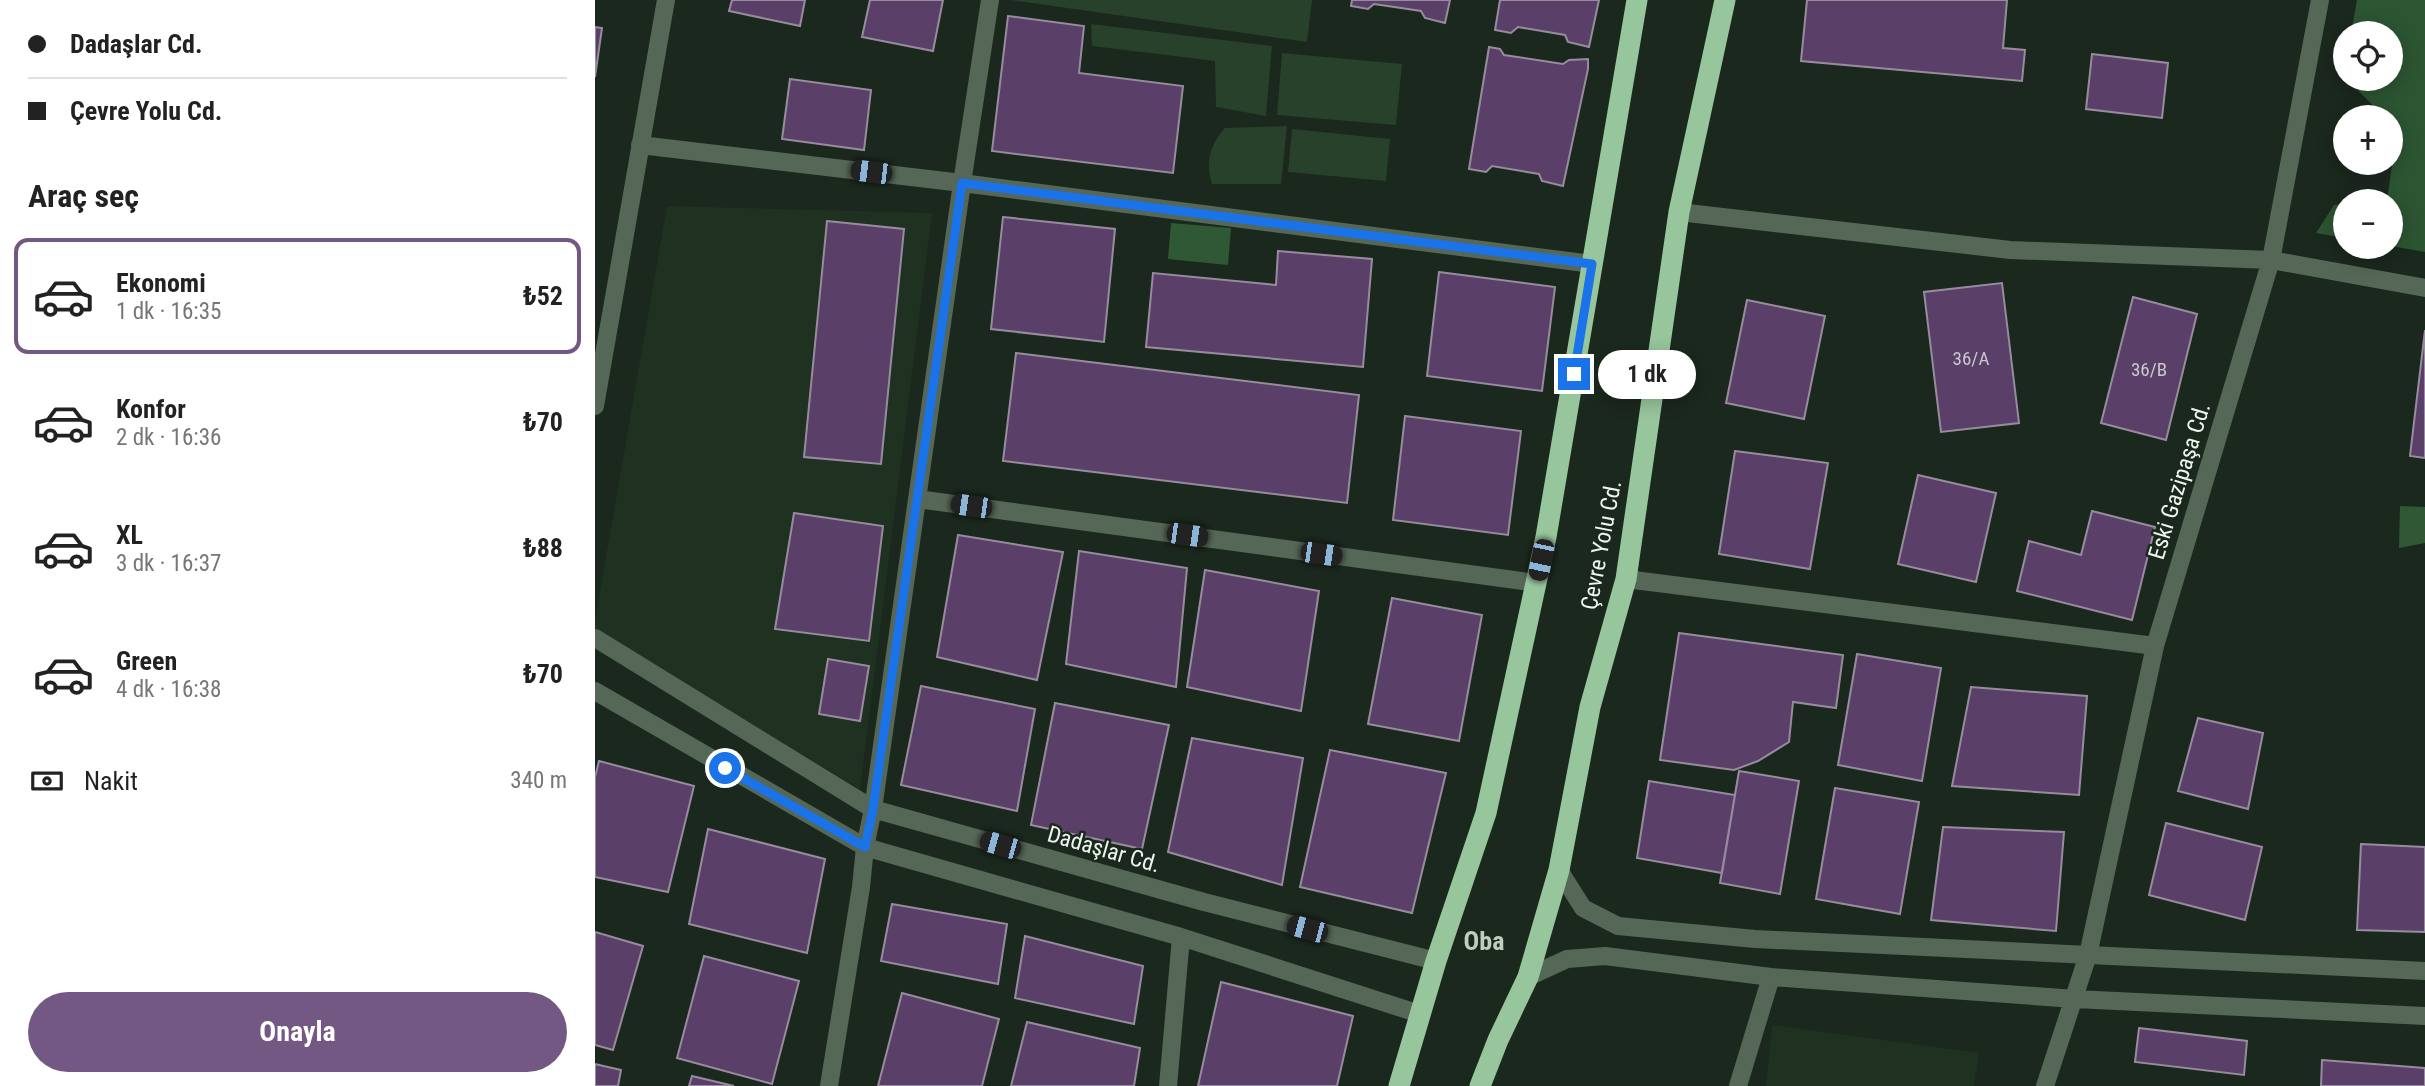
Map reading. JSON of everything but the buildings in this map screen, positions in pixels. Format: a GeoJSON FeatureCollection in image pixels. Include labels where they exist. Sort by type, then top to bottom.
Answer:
{"type":"FeatureCollection","features":[{"type":"Feature","properties":{"kind":"highway"},"geometry":{"type":"LineString","coordinates":[[1399,1086],[1436,961],[1486,813],[1537,583],[1637,0]]}},
{"type":"Feature","properties":{"kind":"highway","name":"Çevre Yolu Cd."},"geometry":{"type":"LineString","coordinates":[[1480,1086],[1528,977],[1559,870],[1590,707],[1626,579],[1679,212],[1725,0]]}},
{"type":"Feature","properties":{"kind":"street"},"geometry":{"type":"LineString","coordinates":[[595,406],[666,0]]}},
{"type":"Feature","properties":{"kind":"street"},"geometry":{"type":"LineString","coordinates":[[829,1086],[862,887],[865,847],[873,809],[990,0]]}},
{"type":"Feature","properties":{"kind":"street","name":"Eski Gazipaşa Cd."},"geometry":{"type":"LineString","coordinates":[[2045,1086],[2088,955],[2155,646],[2271,261],[2320,0]]}},
{"type":"Feature","properties":{"kind":"street"},"geometry":{"type":"LineString","coordinates":[[640,145],[962,183],[1592,264]]}},
{"type":"Feature","properties":{"kind":"street"},"geometry":{"type":"LineString","coordinates":[[1679,212],[2010,250],[2271,261],[2425,288]]}},
{"type":"Feature","properties":{"kind":"street"},"geometry":{"type":"LineString","coordinates":[[917,499],[1537,583]]}},
{"type":"Feature","properties":{"kind":"street"},"geometry":{"type":"LineString","coordinates":[[1626,579],[2155,646]]}},
{"type":"Feature","properties":{"kind":"street","name":"Dadaşlar Cd."},"geometry":{"type":"LineString","coordinates":[[595,638],[873,809],[1204,902],[1436,961]]}},
{"type":"Feature","properties":{"kind":"street"},"geometry":{"type":"LineString","coordinates":[[595,691],[865,847],[1181,937],[1420,1014]]}},
{"type":"Feature","properties":{"kind":"street"},"geometry":{"type":"LineString","coordinates":[[1559,870],[1583,908],[1618,926],[1755,939],[2425,971]]}},
{"type":"Feature","properties":{"kind":"street"},"geometry":{"type":"LineString","coordinates":[[1168,1086],[1181,937]]}},
{"type":"Feature","properties":{"kind":"street"},"geometry":{"type":"LineString","coordinates":[[1528,977],[1567,959],[1605,956],[1771,977],[2075,999],[2425,1016]]}},
{"type":"Feature","properties":{"kind":"street"},"geometry":{"type":"LineString","coordinates":[[1738,1086],[1771,977]]}},
{"type":"Feature","properties":{"kind":"shaded area"},"geometry":{"type":"Polygon","coordinates":[[[1011,0],[1312,0],[1307,42],[1011,0]]]}},
{"type":"Feature","properties":{"kind":"shaded area"},"geometry":{"type":"Polygon","coordinates":[[[2357,0],[2425,0],[2425,252],[2403,248],[2403,189],[2389,189],[2391,175],[2403,175],[2403,105],[2373,105],[2358,91],[2403,91],[2403,21],[2353,21],[2357,0]]]}},
{"type":"Feature","properties":{"kind":"shaded area"},"geometry":{"type":"Polygon","coordinates":[[[1091,24],[1272,46],[1266,116],[1216,107],[1215,61],[1092,46],[1091,24]]]}},
{"type":"Feature","properties":{"kind":"shaded area"},"geometry":{"type":"Polygon","coordinates":[[[1282,53],[1402,64],[1396,125],[1277,115],[1282,53]]]}},
{"type":"Feature","properties":{"kind":"shaded area"},"geometry":{"type":"Polygon","coordinates":[[[1287,126],[1281,184],[1212,184],[1210,154],[1225,128],[1287,126]]]}},
{"type":"Feature","properties":{"kind":"shaded area"},"geometry":{"type":"Polygon","coordinates":[[[1292,129],[1390,139],[1386,181],[1288,172],[1292,129]]]}},
{"type":"Feature","properties":{"kind":"shaded area"},"geometry":{"type":"Polygon","coordinates":[[[667,206],[932,213],[860,789],[595,631],[667,206]]]}},
{"type":"Feature","properties":{"kind":"shaded area"},"geometry":{"type":"Polygon","coordinates":[[[2333,207],[2333,236],[2316,233],[2333,207]]]}},
{"type":"Feature","properties":{"kind":"shaded area"},"geometry":{"type":"Polygon","coordinates":[[[1171,223],[1231,228],[1228,265],[1168,259],[1171,223]]]}},
{"type":"Feature","properties":{"kind":"shaded area"},"geometry":{"type":"Polygon","coordinates":[[[2400,506],[2425,507],[2425,543],[2399,548],[2400,506]]]}},
{"type":"Feature","properties":{"kind":"shaded area"},"geometry":{"type":"Polygon","coordinates":[[[1772,1025],[1979,1053],[1974,1086],[1766,1086],[1772,1025]]]}},
{"type":"Feature","properties":{"kind":"district","name":"Oba"},"geometry":{"type":"Point","coordinates":[1484,941]}},
{"type":"Feature","properties":{"kind":"route"},"geometry":{"type":"LineString","coordinates":[[725,768],[865,847],[873,809],[962,183],[1592,264],[1574,374]]}}]}
